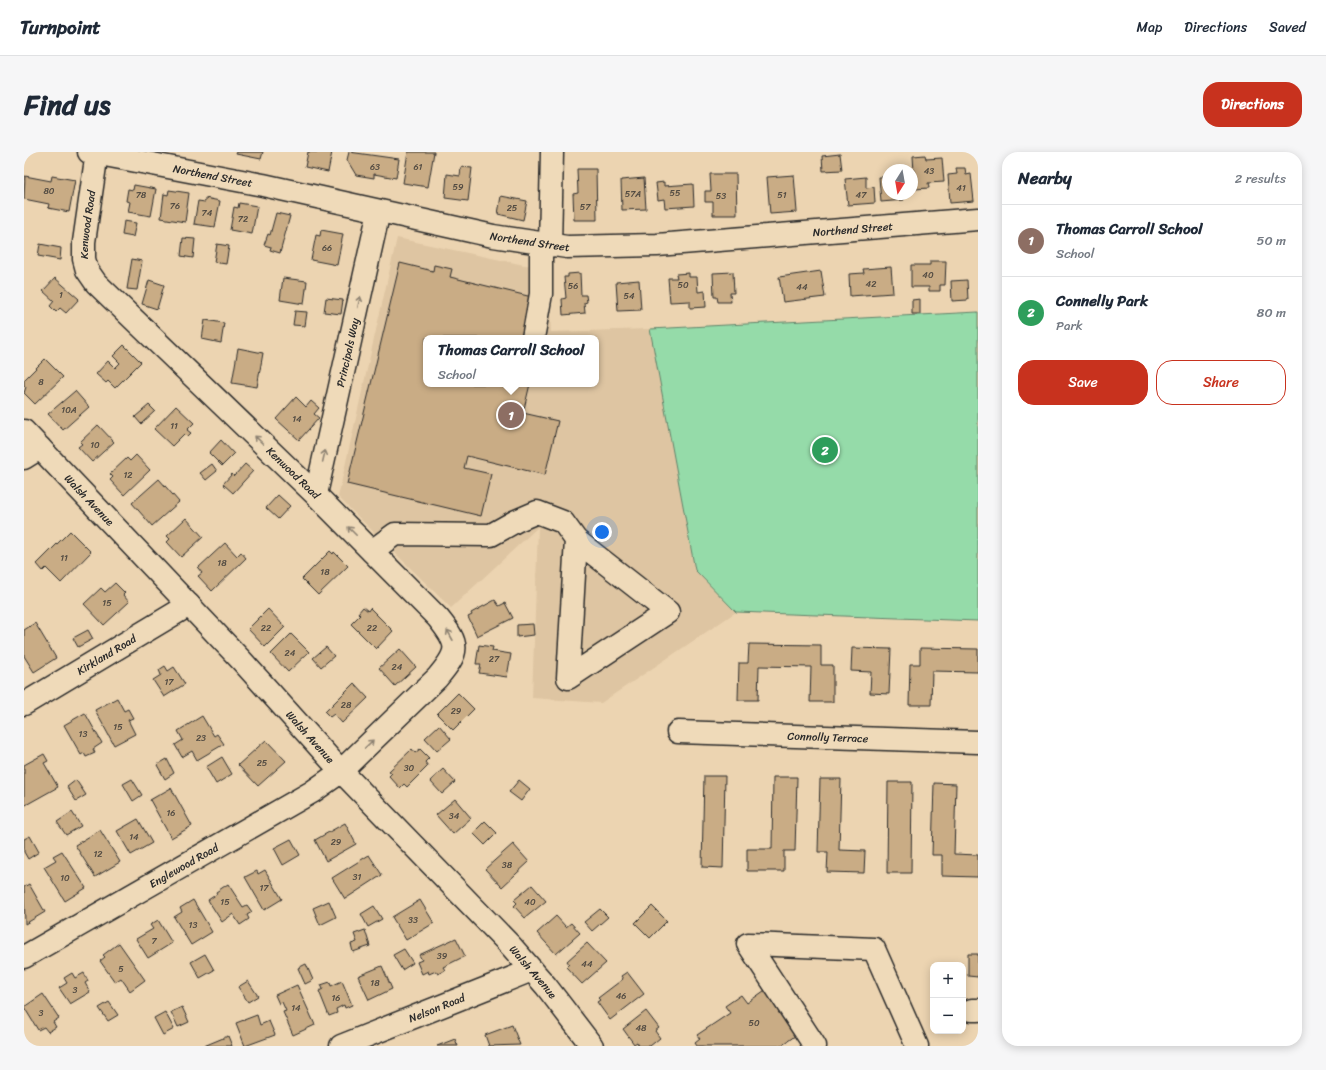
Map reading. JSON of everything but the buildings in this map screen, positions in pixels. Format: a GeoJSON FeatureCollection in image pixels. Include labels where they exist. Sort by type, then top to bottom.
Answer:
{"type":"FeatureCollection","features":[{"type":"Feature","properties":{"kind":"street"},"geometry":{"type":"LineString","coordinates":[[534,335],[541,294],[546,245],[552,152]]}},
{"type":"Feature","properties":{"kind":"street","name":"Northend Street"},"geometry":{"type":"LineString","coordinates":[[94,153],[263,185],[493,236],[546,245],[592,247],[658,245],[978,219]]}},
{"type":"Feature","properties":{"kind":"street","name":"Kenwood Road"},"geometry":{"type":"LineString","coordinates":[[94,153],[84,242],[84,259],[87,270],[96,284],[316,494],[438,618],[453,636],[455,647],[446,667],[437,678],[341,771]]}},
{"type":"Feature","properties":{"kind":"street","name":"Principals Way"},"geometry":{"type":"LineString","coordinates":[[316,494],[379,211]]}},
{"type":"Feature","properties":{"kind":"street","name":"Walsh Avenue"},"geometry":{"type":"LineString","coordinates":[[24,431],[32,453],[189,605],[341,771],[480,913],[532,970],[592,1046]]}},
{"type":"Feature","properties":{"kind":"street"},"geometry":{"type":"LineString","coordinates":[[372,551],[395,534],[491,535],[516,521],[538,512],[563,522],[576,540],[668,612],[568,678],[576,540]]}},
{"type":"Feature","properties":{"kind":"street","name":"Kirkland Road"},"geometry":{"type":"LineString","coordinates":[[24,704],[189,605]]}},
{"type":"Feature","properties":{"kind":"street","name":"Connolly Terrace"},"geometry":{"type":"LineString","coordinates":[[678,732],[978,742]]}},
{"type":"Feature","properties":{"kind":"street","name":"Englewood Road"},"geometry":{"type":"LineString","coordinates":[[24,958],[312,792],[341,771]]}},
{"type":"Feature","properties":{"kind":"street"},"geometry":{"type":"LineString","coordinates":[[815,1046],[748,944],[874,949],[917,1046]]}},
{"type":"Feature","properties":{"kind":"street","name":"Nelson Road"},"geometry":{"type":"LineString","coordinates":[[341,1046],[532,970]]}},
{"type":"Feature","properties":{"kind":"shaded area"},"geometry":{"type":"Polygon","coordinates":[[[397,238],[524,265],[548,267],[551,332],[650,329],[695,570],[736,612],[601,703],[532,698],[538,527],[451,608],[338,497],[397,238]]]}},
{"type":"Feature","properties":{"kind":"green space"},"geometry":{"type":"Polygon","coordinates":[[[978,312],[978,621],[736,612],[695,570],[650,329],[978,312]]]}},
{"type":"Feature","properties":{"kind":"place","name":"Thomas Carroll School"},"geometry":{"type":"Point","coordinates":[511,415]}},
{"type":"Feature","properties":{"kind":"place","name":"Connelly Park"},"geometry":{"type":"Point","coordinates":[825,450]}}]}
